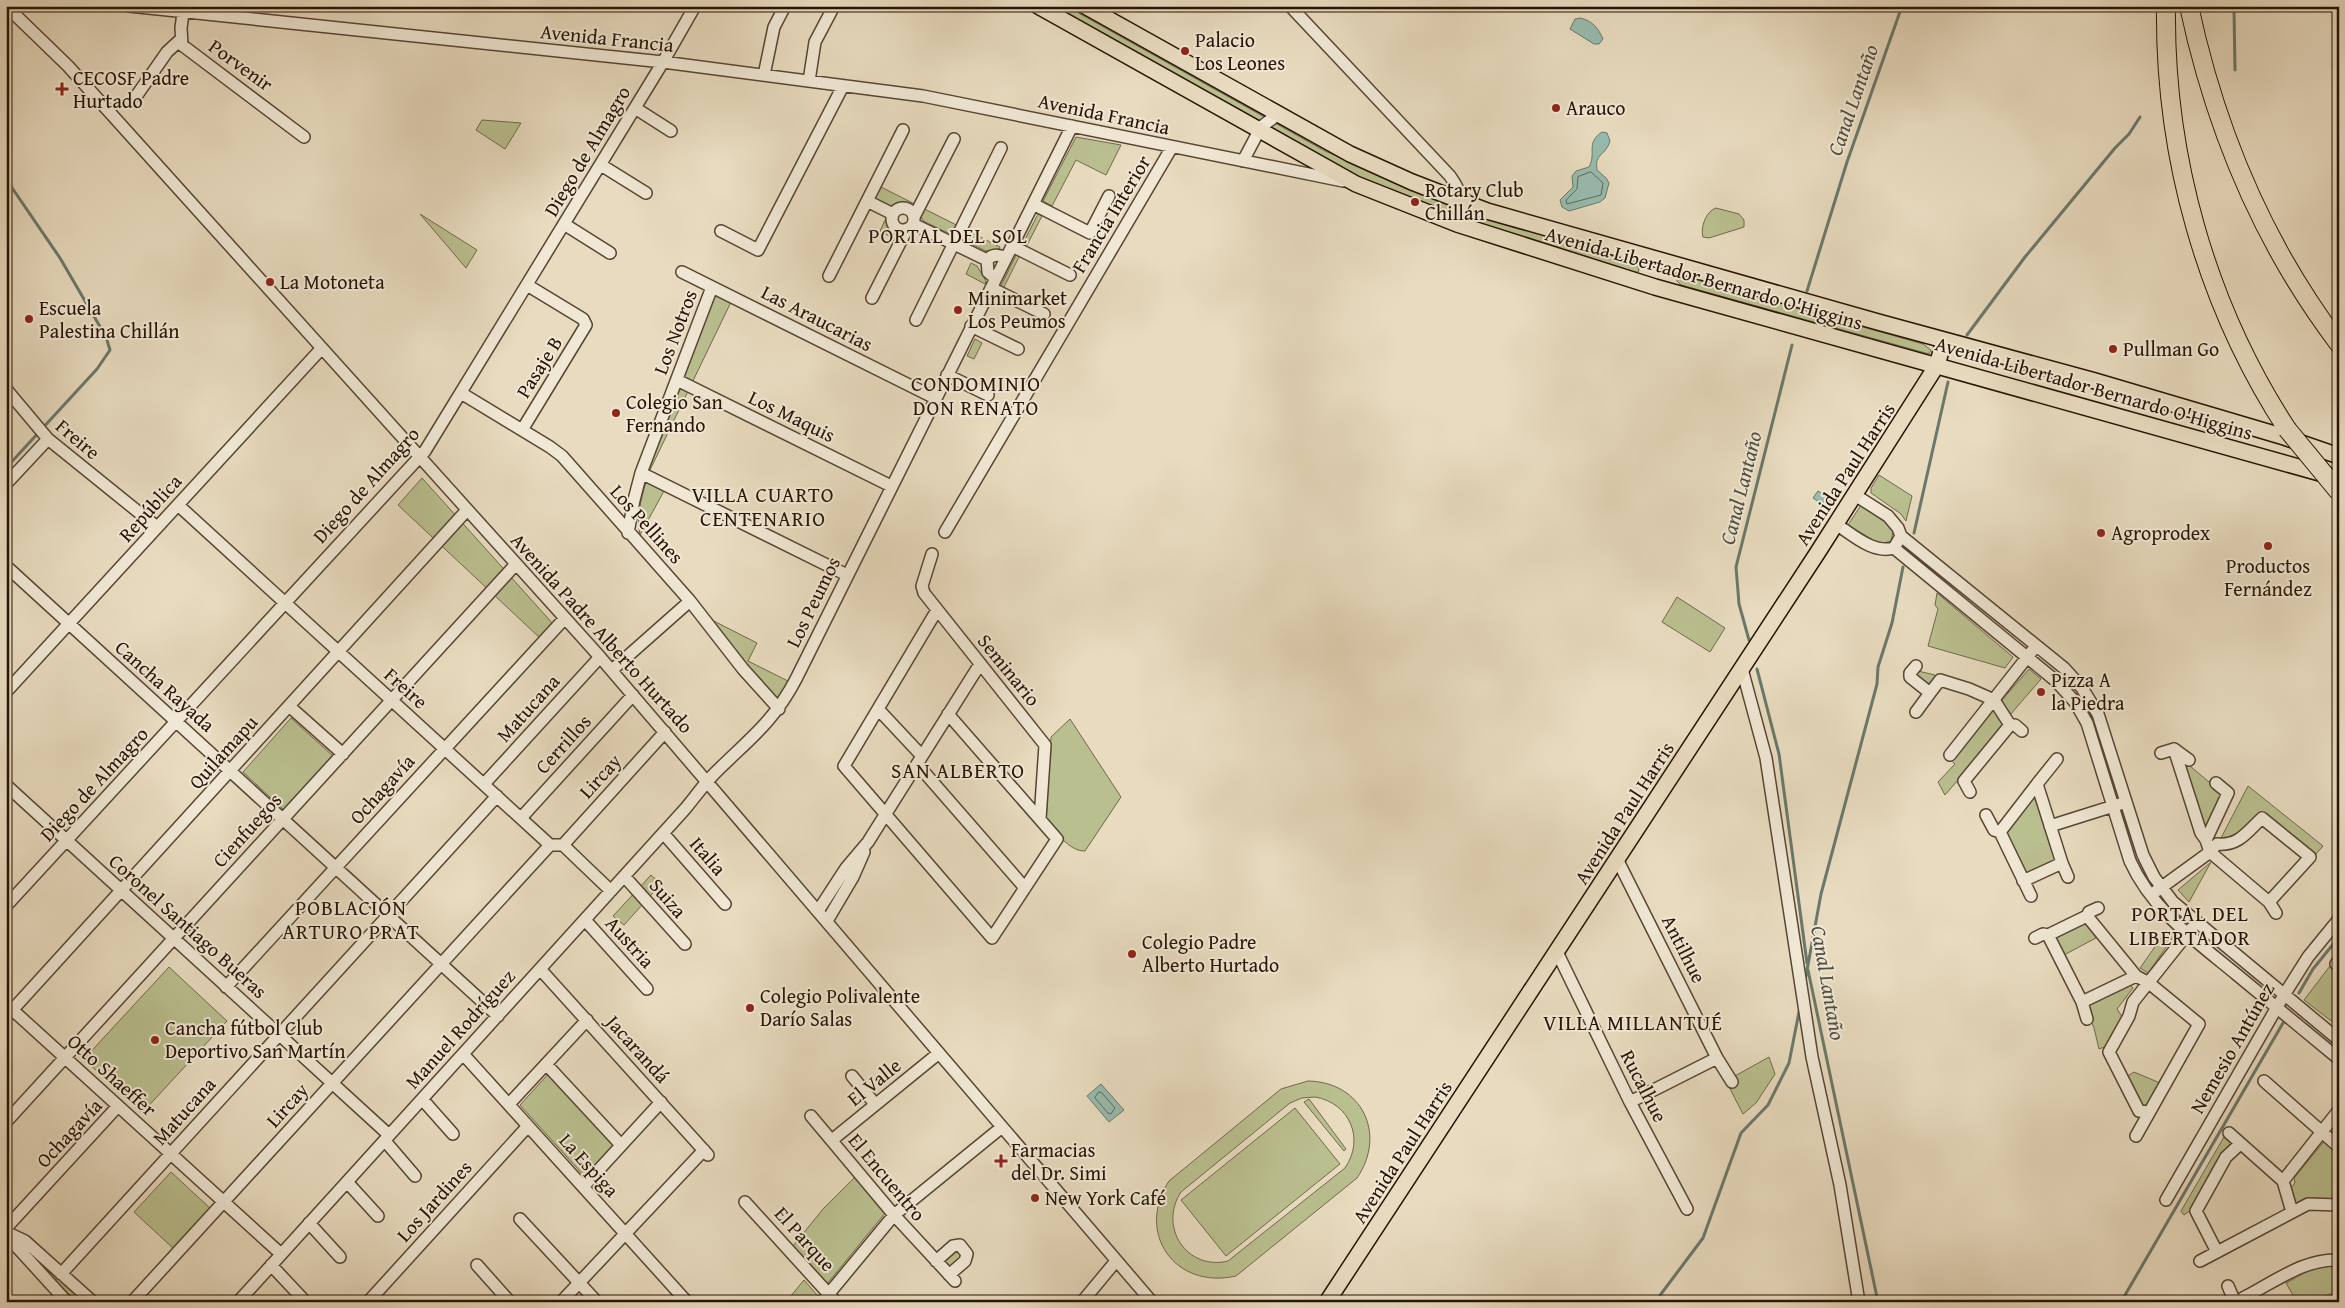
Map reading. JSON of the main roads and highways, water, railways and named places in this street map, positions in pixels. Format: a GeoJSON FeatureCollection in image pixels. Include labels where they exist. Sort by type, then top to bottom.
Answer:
{"type":"FeatureCollection","features":[{"type":"Feature","properties":{"kind":"highway"},"geometry":{"type":"LineString","coordinates":[[2166,6],[2170,96],[2179,157],[2192,214],[2222,307],[2236,340],[2287,429],[2339,492]]}},
{"type":"Feature","properties":{"kind":"highway"},"geometry":{"type":"LineString","coordinates":[[2189,6],[2212,96],[2243,179],[2281,254],[2313,307],[2339,344]]}},
{"type":"Feature","properties":{"kind":"main road","name":"Avenida Libertador Bernardo O'Higgins"},"geometry":{"type":"LineString","coordinates":[[1038,6],[1258,131],[1356,184],[1457,224],[1655,287],[2258,454],[2339,479]]}},
{"type":"Feature","properties":{"kind":"main road","name":"Avenida Libertador Bernardo O'Higgins"},"geometry":{"type":"LineString","coordinates":[[1085,6],[1278,116],[1350,154],[1463,202],[1520,222],[1944,341],[2095,381],[2281,436],[2339,456]]}},
{"type":"Feature","properties":{"kind":"main road"},"geometry":{"type":"LineString","coordinates":[[1655,287],[1663,262]]}},
{"type":"Feature","properties":{"kind":"main road","name":"Avenida Paul Harris"},"geometry":{"type":"LineString","coordinates":[[1327,1302],[1855,495],[1938,365],[1944,341]]}},
{"type":"Feature","properties":{"kind":"water"},"geometry":{"type":"Polygon","coordinates":[[[1580,18],[1592,23],[1597,28],[1603,39],[1599,44],[1594,44],[1570,29],[1575,19],[1580,18]]]}},
{"type":"Feature","properties":{"kind":"water"},"geometry":{"type":"Polygon","coordinates":[[[1602,132],[1607,133],[1610,141],[1597,160],[1597,170],[1609,183],[1605,198],[1600,202],[1569,211],[1562,207],[1560,200],[1573,187],[1572,176],[1576,171],[1589,167],[1594,140],[1602,132]]]}},
{"type":"Feature","properties":{"kind":"water"},"geometry":{"type":"Polygon","coordinates":[[[1818,491],[1831,500],[1826,507],[1813,498],[1818,491]]]}},
{"type":"Feature","properties":{"kind":"water"},"geometry":{"type":"Polygon","coordinates":[[[1101,1084],[1124,1110],[1109,1122],[1087,1096],[1101,1084]]]}},
{"type":"Feature","properties":{"kind":"waterway","name":"Canal Lantaño"},"geometry":{"type":"LineString","coordinates":[[1807,291],[1847,162],[1902,6]]}},
{"type":"Feature","properties":{"kind":"waterway"},"geometry":{"type":"LineString","coordinates":[[2235,70],[2234,9],[2236,6]]}},
{"type":"Feature","properties":{"kind":"waterway"},"geometry":{"type":"LineString","coordinates":[[1967,335],[2025,257],[2115,148],[2129,134],[2140,117]]}},
{"type":"Feature","properties":{"kind":"waterway"},"geometry":{"type":"LineString","coordinates":[[6,179],[60,258],[106,337],[110,350],[97,369],[6,468]]}},
{"type":"Feature","properties":{"kind":"waterway","name":"Canal Lantaño"},"geometry":{"type":"LineString","coordinates":[[1749,640],[1739,604],[1736,567],[1792,345]]}},
{"type":"Feature","properties":{"kind":"waterway"},"geometry":{"type":"LineString","coordinates":[[1914,533],[1948,382]]}},
{"type":"Feature","properties":{"kind":"waterway"},"geometry":{"type":"LineString","coordinates":[[1805,981],[1821,894],[1877,684],[1878,667],[1892,623],[1903,567]]}},
{"type":"Feature","properties":{"kind":"waterway","name":"Canal Lantaño"},"geometry":{"type":"LineString","coordinates":[[1757,669],[1779,754],[1807,963]]}},
{"type":"Feature","properties":{"kind":"waterway"},"geometry":{"type":"LineString","coordinates":[[2299,993],[2313,969],[2339,937]]}},
{"type":"Feature","properties":{"kind":"waterway","name":"Canal Lantaño"},"geometry":{"type":"LineString","coordinates":[[1808,970],[1878,1302]]}},
{"type":"Feature","properties":{"kind":"waterway"},"geometry":{"type":"LineString","coordinates":[[1655,1302],[1703,1238],[1741,1133],[1768,1105],[1789,1063],[1800,1007]]}},
{"type":"Feature","properties":{"kind":"waterway"},"geometry":{"type":"LineString","coordinates":[[2121,1302],[2283,1023]]}},
{"type":"Feature","properties":{"kind":"place","name":"Palacio Los Leones"},"geometry":{"type":"Point","coordinates":[1185,51]}},
{"type":"Feature","properties":{"kind":"place","name":"CECOSF Padre Hurtado"},"geometry":{"type":"Point","coordinates":[62,89]}},
{"type":"Feature","properties":{"kind":"place","name":"Arauco"},"geometry":{"type":"Point","coordinates":[1556,108]}},
{"type":"Feature","properties":{"kind":"place","name":"Rotary Club Chillán"},"geometry":{"type":"Point","coordinates":[1415,202]}},
{"type":"Feature","properties":{"kind":"place","name":"La Motoneta"},"geometry":{"type":"Point","coordinates":[270,282]}},
{"type":"Feature","properties":{"kind":"place","name":"Minimarket Los Peumos"},"geometry":{"type":"Point","coordinates":[958,310]}},
{"type":"Feature","properties":{"kind":"place","name":"Escuela Palestina Chillán"},"geometry":{"type":"Point","coordinates":[29,319]}},
{"type":"Feature","properties":{"kind":"place","name":"Pullman Go"},"geometry":{"type":"Point","coordinates":[2113,349]}},
{"type":"Feature","properties":{"kind":"place","name":"Colegio San Fernando"},"geometry":{"type":"Point","coordinates":[616,413]}},
{"type":"Feature","properties":{"kind":"place","name":"Agroprodex"},"geometry":{"type":"Point","coordinates":[2101,533]}},
{"type":"Feature","properties":{"kind":"place","name":"Productos Fernández"},"geometry":{"type":"Point","coordinates":[2268,546]}},
{"type":"Feature","properties":{"kind":"place","name":"Pizza A la Piedra"},"geometry":{"type":"Point","coordinates":[2041,692]}},
{"type":"Feature","properties":{"kind":"place","name":"Colegio Padre Alberto Hurtado"},"geometry":{"type":"Point","coordinates":[1132,954]}},
{"type":"Feature","properties":{"kind":"place","name":"Colegio Polivalente Darío Salas"},"geometry":{"type":"Point","coordinates":[750,1008]}},
{"type":"Feature","properties":{"kind":"place","name":"Cancha fútbol Club Deportivo San Martín"},"geometry":{"type":"Point","coordinates":[155,1040]}},
{"type":"Feature","properties":{"kind":"place","name":"Farmacias del Dr. Simi"},"geometry":{"type":"Point","coordinates":[1001,1161]}},
{"type":"Feature","properties":{"kind":"place","name":"New York Café"},"geometry":{"type":"Point","coordinates":[1035,1198]}},
{"type":"Feature","properties":{"kind":"district","name":"PORTAL DEL SOL"},"geometry":{"type":"Point","coordinates":[948,236]}},
{"type":"Feature","properties":{"kind":"district","name":"CONDOMINIO DON RENATO"},"geometry":{"type":"Point","coordinates":[976,396]}},
{"type":"Feature","properties":{"kind":"district","name":"VILLA CUARTO CENTENARIO"},"geometry":{"type":"Point","coordinates":[763,507]}},
{"type":"Feature","properties":{"kind":"district","name":"SAN ALBERTO"},"geometry":{"type":"Point","coordinates":[958,771]}},
{"type":"Feature","properties":{"kind":"district","name":"POBLACIÓN ARTURO PRAT"},"geometry":{"type":"Point","coordinates":[351,920]}},
{"type":"Feature","properties":{"kind":"district","name":"PORTAL DEL LIBERTADOR"},"geometry":{"type":"Point","coordinates":[2190,926]}},
{"type":"Feature","properties":{"kind":"district","name":"VILLA MILLANTUÉ"},"geometry":{"type":"Point","coordinates":[1633,1023]}}]}
